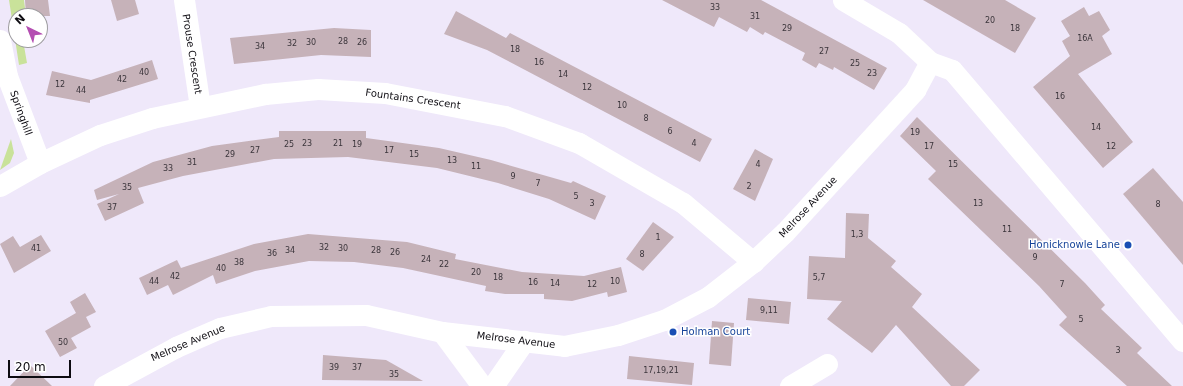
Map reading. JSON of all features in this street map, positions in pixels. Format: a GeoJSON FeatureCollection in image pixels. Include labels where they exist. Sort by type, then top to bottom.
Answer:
{"type":"FeatureCollection","features":[{"type":"Feature","properties":{"kind":"street","name":"Prouse Crescent"},"geometry":{"type":"LineString","coordinates":[[184,0],[200,107]]}},
{"type":"Feature","properties":{"kind":"street"},"geometry":{"type":"LineString","coordinates":[[843,0],[899,33],[930,62],[952,70],[1183,341]]}},
{"type":"Feature","properties":{"kind":"street","name":"Springhill"},"geometry":{"type":"LineString","coordinates":[[0,40],[7,76],[40,162]]}},
{"type":"Feature","properties":{"kind":"street","name":"Melrose Avenue"},"geometry":{"type":"LineString","coordinates":[[104,386],[176,347],[220,328],[271,316],[366,315],[442,332],[564,346],[618,336],[664,320],[708,297],[753,262],[915,90],[930,62]]}},
{"type":"Feature","properties":{"kind":"street","name":"Fountains Crescent"},"geometry":{"type":"LineString","coordinates":[[0,186],[40,162],[100,135],[200,107],[265,94],[318,89],[385,93],[505,116],[579,143],[638,175],[714,227],[753,262]]}},
{"type":"Feature","properties":{"kind":"street"},"geometry":{"type":"LineString","coordinates":[[442,332],[482,386]]}},
{"type":"Feature","properties":{"kind":"street"},"geometry":{"type":"LineString","coordinates":[[493,386],[524,341]]}},
{"type":"Feature","properties":{"kind":"street"},"geometry":{"type":"LineString","coordinates":[[790,386],[827,364]]}},
{"type":"Feature","properties":{"kind":"green space"},"geometry":{"type":"Polygon","coordinates":[[[9,0],[24,0],[25,8],[10,8],[9,0]]]}},
{"type":"Feature","properties":{"kind":"green space"},"geometry":{"type":"Polygon","coordinates":[[[16,48],[24,48],[27,63],[19,65],[16,48]]]}},
{"type":"Feature","properties":{"kind":"green space"},"geometry":{"type":"Polygon","coordinates":[[[11,139],[14,153],[10,163],[0,170],[11,139]]]}},
{"type":"Feature","properties":{"kind":"building"},"geometry":{"type":"Polygon","coordinates":[[[25,0],[48,0],[50,16],[48,16],[48,8],[26,8],[25,0]]]}},
{"type":"Feature","properties":{"kind":"building"},"geometry":{"type":"Polygon","coordinates":[[[111,0],[135,0],[139,14],[117,21],[111,0]]]}},
{"type":"Feature","properties":{"kind":"building"},"geometry":{"type":"Polygon","coordinates":[[[662,0],[761,0],[887,68],[874,90],[834,67],[833,70],[819,63],[816,68],[802,60],[805,53],[765,32],[763,35],[750,27],[747,32],[719,17],[714,27],[662,0]]]}},
{"type":"Feature","properties":{"kind":"building"},"geometry":{"type":"Polygon","coordinates":[[[923,0],[1005,0],[1036,18],[1015,53],[923,0]]]}},
{"type":"Feature","properties":{"kind":"building"},"geometry":{"type":"Polygon","coordinates":[[[1084,7],[1089,16],[1099,11],[1110,30],[1102,36],[1112,54],[1078,74],[1133,142],[1103,168],[1033,87],[1070,56],[1062,41],[1070,36],[1061,21],[1084,7]]]}},
{"type":"Feature","properties":{"kind":"building"},"geometry":{"type":"Polygon","coordinates":[[[456,11],[506,38],[510,33],[712,139],[700,162],[487,50],[444,34],[456,11]]]}},
{"type":"Feature","properties":{"kind":"building"},"geometry":{"type":"Polygon","coordinates":[[[334,28],[371,30],[371,57],[321,55],[234,64],[230,38],[334,28]]]}},
{"type":"Feature","properties":{"kind":"building"},"geometry":{"type":"Polygon","coordinates":[[[152,60],[158,79],[90,100],[90,103],[46,95],[52,71],[91,80],[152,60]]]}},
{"type":"Feature","properties":{"kind":"building"},"geometry":{"type":"Polygon","coordinates":[[[917,117],[1085,283],[1105,305],[1101,309],[1142,348],[1137,353],[1172,386],[1127,386],[1059,325],[1067,317],[1039,286],[928,179],[936,171],[900,136],[917,117]]]}},
{"type":"Feature","properties":{"kind":"building"},"geometry":{"type":"Polygon","coordinates":[[[279,131],[366,131],[366,138],[439,148],[491,160],[571,183],[573,181],[606,196],[595,220],[549,199],[498,183],[437,168],[348,157],[274,159],[183,176],[138,188],[144,203],[105,221],[97,204],[119,194],[97,200],[94,190],[153,162],[212,146],[279,137],[279,131]]]}},
{"type":"Feature","properties":{"kind":"building"},"geometry":{"type":"Polygon","coordinates":[[[755,149],[773,159],[755,201],[733,189],[755,149]]]}},
{"type":"Feature","properties":{"kind":"building"},"geometry":{"type":"Polygon","coordinates":[[[1153,168],[1183,202],[1183,265],[1123,194],[1153,168]]]}},
{"type":"Feature","properties":{"kind":"building"},"geometry":{"type":"Polygon","coordinates":[[[846,213],[869,214],[868,238],[896,261],[891,267],[922,294],[912,307],[980,370],[964,386],[951,386],[896,325],[872,353],[827,319],[842,301],[807,299],[809,256],[845,258],[846,213]]]}},
{"type":"Feature","properties":{"kind":"building"},"geometry":{"type":"Polygon","coordinates":[[[653,222],[674,237],[643,271],[626,259],[653,222]]]}},
{"type":"Feature","properties":{"kind":"building"},"geometry":{"type":"Polygon","coordinates":[[[308,234],[407,242],[456,254],[455,259],[522,272],[584,276],[621,267],[627,292],[608,297],[607,292],[572,301],[544,299],[544,294],[505,294],[485,291],[486,286],[403,268],[354,262],[309,261],[255,271],[216,284],[213,275],[173,295],[168,285],[147,295],[139,278],[177,260],[181,268],[254,244],[308,234]]]}},
{"type":"Feature","properties":{"kind":"building"},"geometry":{"type":"Polygon","coordinates":[[[41,235],[51,251],[14,273],[0,244],[13,236],[20,247],[41,235]]]}},
{"type":"Feature","properties":{"kind":"building"},"geometry":{"type":"Polygon","coordinates":[[[85,293],[96,312],[86,317],[91,327],[71,338],[77,348],[60,357],[45,331],[76,313],[70,302],[85,293]]]}},
{"type":"Feature","properties":{"kind":"building"},"geometry":{"type":"Polygon","coordinates":[[[748,298],[791,302],[789,324],[746,320],[748,298]]]}},
{"type":"Feature","properties":{"kind":"building"},"geometry":{"type":"Polygon","coordinates":[[[712,321],[734,323],[731,366],[709,364],[712,321]]]}},
{"type":"Feature","properties":{"kind":"building"},"geometry":{"type":"Polygon","coordinates":[[[323,355],[386,360],[423,381],[322,380],[323,355]]]}},
{"type":"Feature","properties":{"kind":"building"},"geometry":{"type":"Polygon","coordinates":[[[629,356],[694,363],[692,385],[627,379],[629,356]]]}},
{"type":"Feature","properties":{"kind":"building"},"geometry":{"type":"Polygon","coordinates":[[[30,365],[52,386],[10,386],[30,365]]]}},
{"type":"Feature","properties":{"kind":"place","name":"Honicknowle Lane"},"geometry":{"type":"Point","coordinates":[1128,245]}},
{"type":"Feature","properties":{"kind":"place","name":"Holman Court"},"geometry":{"type":"Point","coordinates":[673,332]}}]}
